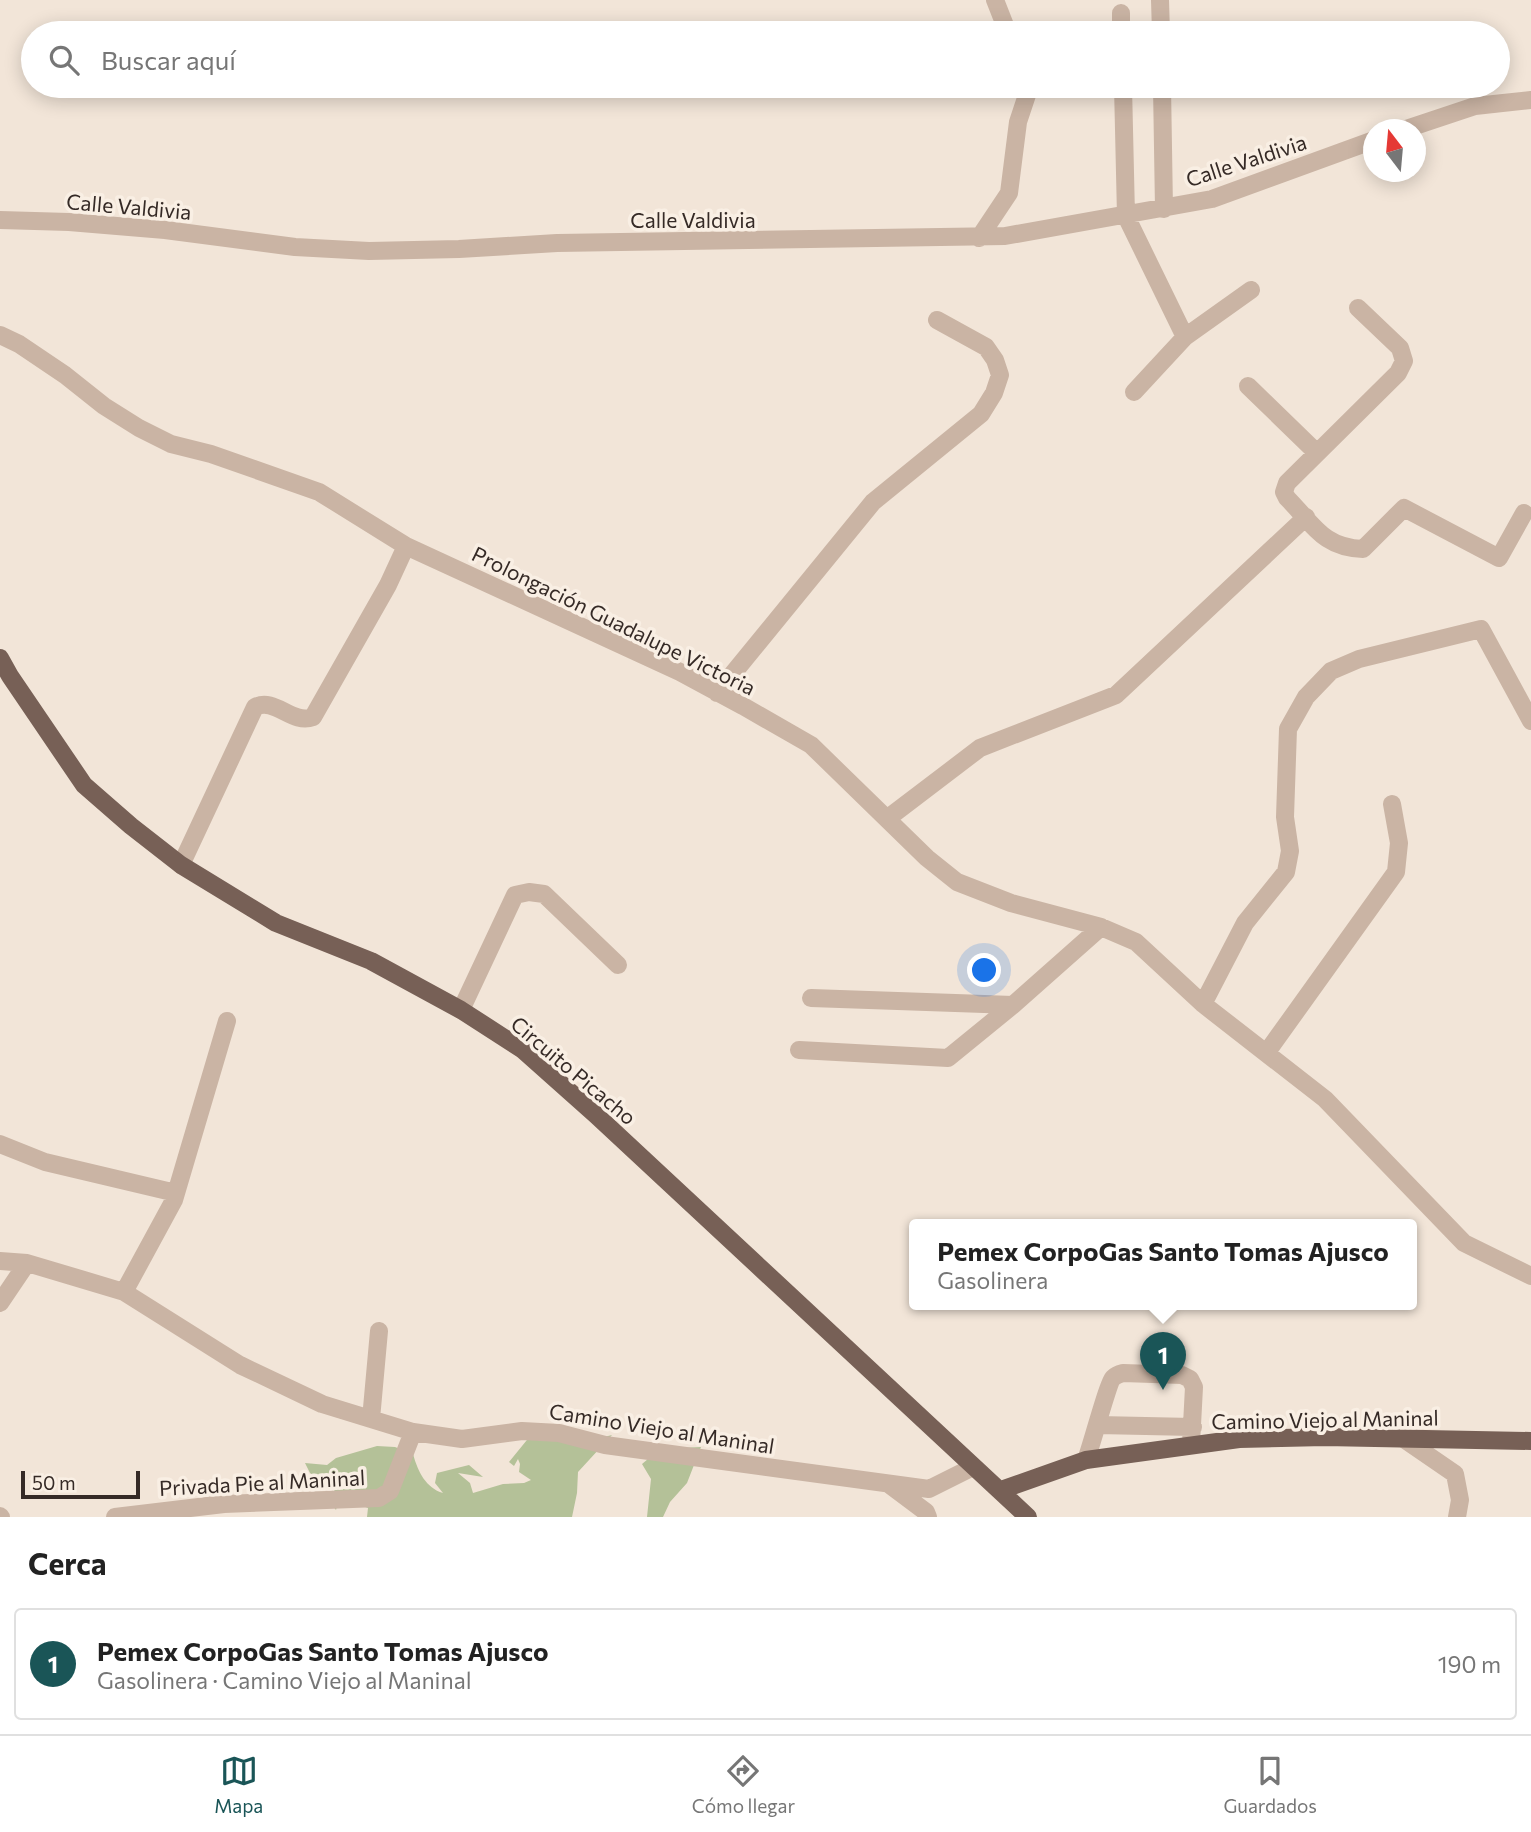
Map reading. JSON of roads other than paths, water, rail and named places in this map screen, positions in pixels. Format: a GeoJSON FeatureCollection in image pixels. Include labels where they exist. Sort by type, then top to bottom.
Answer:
{"type":"FeatureCollection","features":[{"type":"Feature","properties":{"kind":"main road","name":"Circuito Picacho"},"geometry":{"type":"LineString","coordinates":[[0,658],[83,785],[131,826],[181,864],[275,923],[371,961],[461,1010],[523,1050],[1028,1517]]}},
{"type":"Feature","properties":{"kind":"main road","name":"Camino Viejo al Maninal"},"geometry":{"type":"LineString","coordinates":[[1001,1490],[1086,1460],[1192,1436],[1252,1439],[1531,1441]]}},
{"type":"Feature","properties":{"kind":"street"},"geometry":{"type":"LineString","coordinates":[[995,0],[1004,21]]}},
{"type":"Feature","properties":{"kind":"street"},"geometry":{"type":"LineString","coordinates":[[1160,0],[1161,21]]}},
{"type":"Feature","properties":{"kind":"street"},"geometry":{"type":"LineString","coordinates":[[1121,13],[1121,21]]}},
{"type":"Feature","properties":{"kind":"street"},"geometry":{"type":"LineString","coordinates":[[979,238],[1009,193],[1018,122],[1026,98]]}},
{"type":"Feature","properties":{"kind":"street"},"geometry":{"type":"LineString","coordinates":[[1123,98],[1126,216],[1185,337]]}},
{"type":"Feature","properties":{"kind":"street"},"geometry":{"type":"LineString","coordinates":[[1162,98],[1164,209]]}},
{"type":"Feature","properties":{"kind":"street"},"geometry":{"type":"LineString","coordinates":[[1426,122],[1475,106],[1531,100]]}},
{"type":"Feature","properties":{"kind":"street","name":"Calle Valdivia"},"geometry":{"type":"LineString","coordinates":[[0,220],[69,222],[165,230],[295,247],[369,251],[557,243],[979,238],[1126,216],[1212,199],[1363,144]]}},
{"type":"Feature","properties":{"kind":"street"},"geometry":{"type":"LineString","coordinates":[[1134,392],[1185,337],[1251,290]]}},
{"type":"Feature","properties":{"kind":"street"},"geometry":{"type":"LineString","coordinates":[[1358,309],[1400,348],[1404,361],[1398,373],[1287,483],[1284,492],[1321,536],[1344,548],[1363,549],[1404,508],[1499,558],[1524,513]]}},
{"type":"Feature","properties":{"kind":"street"},"geometry":{"type":"LineString","coordinates":[[717,693],[873,502],[981,414],[994,393],[1000,375],[995,360],[986,347],[937,320]]}},
{"type":"Feature","properties":{"kind":"street","name":"Prolongación Guadalupe Victoria"},"geometry":{"type":"LineString","coordinates":[[0,335],[65,375],[104,406],[139,428],[171,444],[211,454],[319,492],[406,546],[680,672],[811,745],[927,858],[957,882],[1011,903],[1101,927],[1136,942],[1203,1004],[1325,1099],[1464,1243],[1531,1276]]}},
{"type":"Feature","properties":{"kind":"street"},"geometry":{"type":"LineString","coordinates":[[1248,386],[1317,453]]}},
{"type":"Feature","properties":{"kind":"street"},"geometry":{"type":"LineString","coordinates":[[888,818],[980,748],[1116,695],[1306,517]]}},
{"type":"Feature","properties":{"kind":"street"},"geometry":{"type":"LineString","coordinates":[[181,864],[255,707],[261,704],[270,705],[294,717],[306,719],[313,716],[388,585],[406,546]]}},
{"type":"Feature","properties":{"kind":"street"},"geometry":{"type":"LineString","coordinates":[[1203,1004],[1245,923],[1286,872],[1290,851],[1285,817],[1289,729],[1306,697],[1331,671],[1359,659],[1481,629],[1531,721]]}},
{"type":"Feature","properties":{"kind":"street"},"geometry":{"type":"LineString","coordinates":[[1267,1052],[1396,872],[1399,844],[1392,804]]}},
{"type":"Feature","properties":{"kind":"street"},"geometry":{"type":"LineString","coordinates":[[461,1010],[515,895],[529,892],[544,894],[618,965]]}},
{"type":"Feature","properties":{"kind":"street"},"geometry":{"type":"LineString","coordinates":[[799,1050],[948,1058],[1101,927]]}},
{"type":"Feature","properties":{"kind":"street"},"geometry":{"type":"LineString","coordinates":[[811,998],[1013,1005]]}},
{"type":"Feature","properties":{"kind":"street"},"geometry":{"type":"LineString","coordinates":[[124,1292],[176,1193],[227,1021]]}},
{"type":"Feature","properties":{"kind":"street"},"geometry":{"type":"LineString","coordinates":[[0,1144],[46,1162],[176,1193]]}},
{"type":"Feature","properties":{"kind":"street","name":"Camino Viejo al Maninal"},"geometry":{"type":"LineString","coordinates":[[0,1261],[27,1263],[124,1292],[240,1365],[322,1404],[413,1432],[462,1439],[522,1431],[559,1433],[605,1445],[929,1489],[973,1467]]}},
{"type":"Feature","properties":{"kind":"street"},"geometry":{"type":"LineString","coordinates":[[0,1303],[27,1263]]}},
{"type":"Feature","properties":{"kind":"street"},"geometry":{"type":"LineString","coordinates":[[371,1419],[379,1331]]}},
{"type":"Feature","properties":{"kind":"street"},"geometry":{"type":"LineString","coordinates":[[1086,1460],[1108,1385],[1114,1377],[1123,1373],[1182,1376],[1190,1379],[1194,1387],[1192,1436],[1098,1425]]}},
{"type":"Feature","properties":{"kind":"street","name":"Privada Pie al Maninal"},"geometry":{"type":"LineString","coordinates":[[115,1517],[224,1504],[379,1498],[390,1491],[413,1432]]}},
{"type":"Feature","properties":{"kind":"street"},"geometry":{"type":"LineString","coordinates":[[1404,1439],[1455,1474],[1460,1500],[1457,1517]]}},
{"type":"Feature","properties":{"kind":"street"},"geometry":{"type":"LineString","coordinates":[[887,1483],[926,1512],[928,1517]]}},
{"type":"Feature","properties":{"kind":"place","name":"Pemex CorpoGas Santo Tomas Ajusco"},"geometry":{"type":"Point","coordinates":[1163,1390]}}]}
